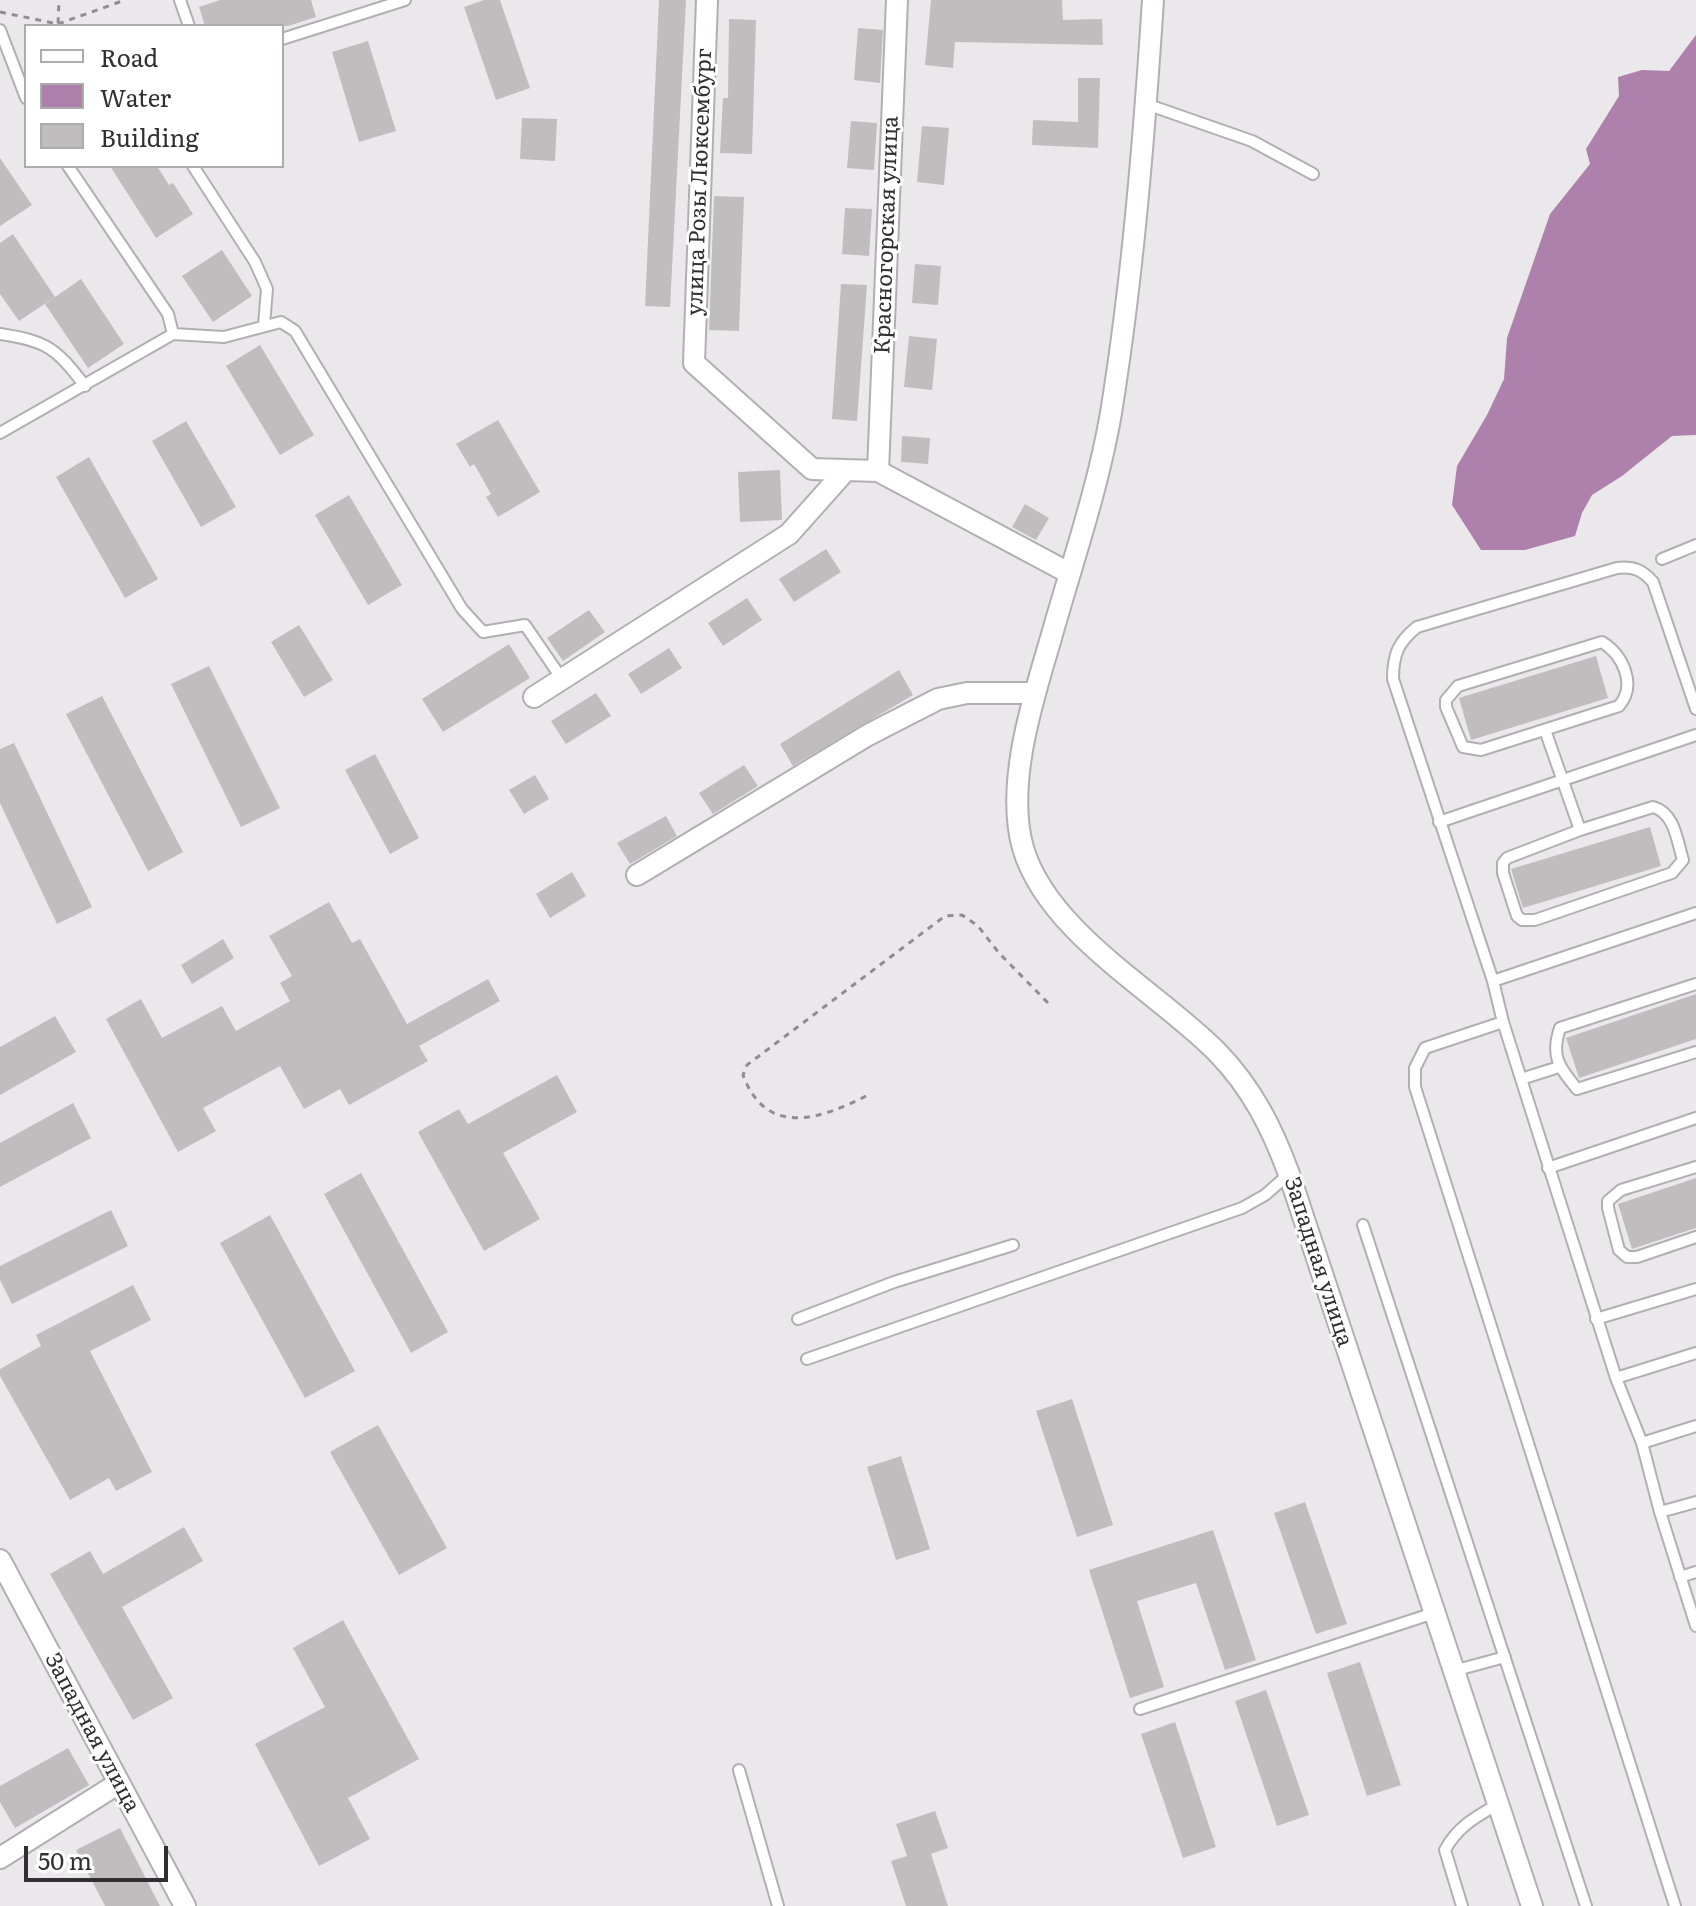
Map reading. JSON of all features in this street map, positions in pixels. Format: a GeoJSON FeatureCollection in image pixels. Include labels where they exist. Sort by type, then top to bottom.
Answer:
{"type":"FeatureCollection","features":[{"type":"Feature","properties":{"kind":"street","name":"улица Розы Люксембург"},"geometry":{"type":"LineString","coordinates":[[707,0],[694,363],[812,469],[846,470]]}},
{"type":"Feature","properties":{"kind":"street","name":"Красногорская улица"},"geometry":{"type":"LineString","coordinates":[[878,471],[897,0]]}},
{"type":"Feature","properties":{"kind":"street","name":"Западная улица"},"geometry":{"type":"LineString","coordinates":[[1153,0],[1132,258],[1111,415],[1092,497],[1035,693],[1020,779],[1018,817],[1023,848],[1036,879],[1076,928],[1219,1054],[1258,1102],[1270,1125],[1289,1174],[1532,1906]]}},
{"type":"Feature","properties":{"kind":"street"},"geometry":{"type":"LineString","coordinates":[[534,697],[789,534],[846,470],[878,471],[1069,573]]}},
{"type":"Feature","properties":{"kind":"street"},"geometry":{"type":"LineString","coordinates":[[637,875],[868,735],[927,704],[967,693],[1035,693]]}},
{"type":"Feature","properties":{"kind":"street","name":"Западная улица"},"geometry":{"type":"LineString","coordinates":[[0,1560],[185,1906]]}},
{"type":"Feature","properties":{"kind":"street"},"geometry":{"type":"LineString","coordinates":[[0,1858],[119,1783]]}},
{"type":"Feature","properties":{"kind":"lane"},"geometry":{"type":"LineString","coordinates":[[180,0],[188,24]]}},
{"type":"Feature","properties":{"kind":"lane"},"geometry":{"type":"LineString","coordinates":[[284,38],[405,0]]}},
{"type":"Feature","properties":{"kind":"lane"},"geometry":{"type":"LineString","coordinates":[[0,30],[24,93]]}},
{"type":"Feature","properties":{"kind":"lane"},"geometry":{"type":"LineString","coordinates":[[1146,104],[1252,141],[1313,174]]}},
{"type":"Feature","properties":{"kind":"lane"},"geometry":{"type":"LineString","coordinates":[[69,168],[168,314],[173,334]]}},
{"type":"Feature","properties":{"kind":"lane"},"geometry":{"type":"LineString","coordinates":[[194,168],[255,262],[267,289],[264,325]]}},
{"type":"Feature","properties":{"kind":"lane"},"geometry":{"type":"LineString","coordinates":[[0,433],[173,334],[224,337],[281,322],[295,331],[462,609],[483,632],[525,625],[562,679]]}},
{"type":"Feature","properties":{"kind":"lane"},"geometry":{"type":"LineString","coordinates":[[0,334],[35,339],[63,356],[85,386]]}},
{"type":"Feature","properties":{"kind":"lane"},"geometry":{"type":"LineString","coordinates":[[1662,559],[1696,545]]}},
{"type":"Feature","properties":{"kind":"lane"},"geometry":{"type":"LineString","coordinates":[[1696,709],[1653,582],[1632,567],[1617,568],[1417,627],[1397,648],[1393,679],[1493,981],[1596,1319],[1642,1443],[1696,1626]]}},
{"type":"Feature","properties":{"kind":"lane"},"geometry":{"type":"LineString","coordinates":[[1602,642],[1612,649],[1621,659],[1629,688],[1626,698],[1609,711],[1545,730],[1481,750],[1471,750],[1458,741],[1446,700],[1458,686],[1527,664],[1602,642]]}},
{"type":"Feature","properties":{"kind":"lane"},"geometry":{"type":"LineString","coordinates":[[1545,730],[1580,830]]}},
{"type":"Feature","properties":{"kind":"lane"},"geometry":{"type":"LineString","coordinates":[[1439,822],[1561,778],[1696,735]]}},
{"type":"Feature","properties":{"kind":"lane"},"geometry":{"type":"LineString","coordinates":[[1653,807],[1662,809],[1671,819],[1683,860],[1677,869],[1661,878],[1535,920],[1522,920],[1514,911],[1503,863],[1512,855],[1580,830],[1653,807]]}},
{"type":"Feature","properties":{"kind":"lane"},"geometry":{"type":"LineString","coordinates":[[1493,981],[1696,913]]}},
{"type":"Feature","properties":{"kind":"lane"},"geometry":{"type":"LineString","coordinates":[[1696,984],[1560,1028],[1555,1043],[1559,1067],[1577,1089],[1696,1052]]}},
{"type":"Feature","properties":{"kind":"lane"},"geometry":{"type":"LineString","coordinates":[[1503,1022],[1425,1048],[1415,1068],[1415,1087],[1675,1906]]}},
{"type":"Feature","properties":{"kind":"lane"},"geometry":{"type":"LineString","coordinates":[[1521,1079],[1559,1067]]}},
{"type":"Feature","properties":{"kind":"lane"},"geometry":{"type":"LineString","coordinates":[[1548,1168],[1696,1118]]}},
{"type":"Feature","properties":{"kind":"lane"},"geometry":{"type":"LineString","coordinates":[[1696,1167],[1621,1190],[1608,1201],[1608,1208],[1619,1250],[1627,1257],[1637,1257],[1696,1237]]}},
{"type":"Feature","properties":{"kind":"lane"},"geometry":{"type":"LineString","coordinates":[[807,1359],[1242,1208],[1265,1195],[1289,1174]]}},
{"type":"Feature","properties":{"kind":"lane"},"geometry":{"type":"LineString","coordinates":[[1363,1225],[1586,1906]]}},
{"type":"Feature","properties":{"kind":"lane"},"geometry":{"type":"LineString","coordinates":[[798,1319],[894,1282],[1013,1245]]}},
{"type":"Feature","properties":{"kind":"lane"},"geometry":{"type":"LineString","coordinates":[[1596,1319],[1696,1289]]}},
{"type":"Feature","properties":{"kind":"lane"},"geometry":{"type":"LineString","coordinates":[[1616,1378],[1696,1353]]}},
{"type":"Feature","properties":{"kind":"lane"},"geometry":{"type":"LineString","coordinates":[[1642,1443],[1696,1426]]}},
{"type":"Feature","properties":{"kind":"lane"},"geometry":{"type":"LineString","coordinates":[[1660,1512],[1696,1502]]}},
{"type":"Feature","properties":{"kind":"lane"},"geometry":{"type":"LineString","coordinates":[[1680,1577],[1696,1572]]}},
{"type":"Feature","properties":{"kind":"lane"},"geometry":{"type":"LineString","coordinates":[[1140,1709],[1434,1613]]}},
{"type":"Feature","properties":{"kind":"lane"},"geometry":{"type":"LineString","coordinates":[[1453,1671],[1505,1657]]}},
{"type":"Feature","properties":{"kind":"lane"},"geometry":{"type":"LineString","coordinates":[[739,1770],[778,1906]]}},
{"type":"Feature","properties":{"kind":"lane"},"geometry":{"type":"LineString","coordinates":[[1462,1906],[1445,1850],[1453,1835],[1466,1823],[1498,1804]]}},
{"type":"Feature","properties":{"kind":"path"},"geometry":{"type":"LineString","coordinates":[[58,24],[59,0]]}},
{"type":"Feature","properties":{"kind":"path"},"geometry":{"type":"LineString","coordinates":[[0,12],[58,24],[125,0]]}},
{"type":"Feature","properties":{"kind":"path"},"geometry":{"type":"LineString","coordinates":[[866,1096],[818,1117],[781,1117],[765,1109],[750,1093],[743,1075],[747,1065],[945,916],[962,915],[978,926],[999,953],[1050,1005]]}},
{"type":"Feature","properties":{"kind":"water"},"geometry":{"type":"Polygon","coordinates":[[[1696,35],[1696,435],[1672,436],[1622,476],[1592,495],[1575,536],[1525,550],[1481,550],[1452,505],[1457,466],[1504,379],[1507,338],[1550,214],[1590,164],[1586,149],[1619,96],[1618,77],[1642,70],[1669,71],[1696,35]]]}},
{"type":"Feature","properties":{"kind":"building"},"geometry":{"type":"Polygon","coordinates":[[[220,0],[311,0],[316,17],[288,26],[204,24],[199,7],[220,0]]]}},
{"type":"Feature","properties":{"kind":"building"},"geometry":{"type":"Polygon","coordinates":[[[484,0],[500,0],[530,88],[496,100],[464,7],[484,0]]]}},
{"type":"Feature","properties":{"kind":"building"},"geometry":{"type":"Polygon","coordinates":[[[659,0],[686,0],[670,307],[645,306],[659,0]]]}},
{"type":"Feature","properties":{"kind":"building"},"geometry":{"type":"Polygon","coordinates":[[[931,0],[1062,0],[1063,20],[1102,19],[1103,45],[955,42],[953,68],[925,65],[931,0]]]}},
{"type":"Feature","properties":{"kind":"building"},"geometry":{"type":"Polygon","coordinates":[[[729,19],[756,20],[752,154],[720,153],[723,98],[728,98],[729,19]]]}},
{"type":"Feature","properties":{"kind":"building"},"geometry":{"type":"Polygon","coordinates":[[[858,28],[883,30],[880,83],[854,80],[858,28]]]}},
{"type":"Feature","properties":{"kind":"building"},"geometry":{"type":"Polygon","coordinates":[[[368,41],[396,131],[359,142],[332,52],[368,41]]]}},
{"type":"Feature","properties":{"kind":"building"},"geometry":{"type":"Polygon","coordinates":[[[1078,78],[1100,78],[1098,148],[1032,145],[1033,120],[1078,122],[1078,78]]]}},
{"type":"Feature","properties":{"kind":"building"},"geometry":{"type":"Polygon","coordinates":[[[522,118],[557,119],[555,161],[520,159],[522,118]]]}},
{"type":"Feature","properties":{"kind":"building"},"geometry":{"type":"Polygon","coordinates":[[[851,121],[877,123],[874,170],[847,168],[851,121]]]}},
{"type":"Feature","properties":{"kind":"building"},"geometry":{"type":"Polygon","coordinates":[[[922,126],[949,128],[944,185],[917,182],[922,126]]]}},
{"type":"Feature","properties":{"kind":"building"},"geometry":{"type":"Polygon","coordinates":[[[0,158],[32,205],[0,226],[0,158]]]}},
{"type":"Feature","properties":{"kind":"building"},"geometry":{"type":"Polygon","coordinates":[[[111,168],[158,168],[169,185],[173,183],[193,214],[156,238],[111,168]]]}},
{"type":"Feature","properties":{"kind":"building"},"geometry":{"type":"Polygon","coordinates":[[[714,196],[744,197],[739,331],[709,330],[714,196]]]}},
{"type":"Feature","properties":{"kind":"building"},"geometry":{"type":"Polygon","coordinates":[[[845,208],[872,209],[869,256],[842,254],[845,208]]]}},
{"type":"Feature","properties":{"kind":"building"},"geometry":{"type":"Polygon","coordinates":[[[13,234],[55,297],[19,321],[0,294],[0,243],[13,234]]]}},
{"type":"Feature","properties":{"kind":"building"},"geometry":{"type":"Polygon","coordinates":[[[222,250],[252,296],[213,322],[182,276],[222,250]]]}},
{"type":"Feature","properties":{"kind":"building"},"geometry":{"type":"Polygon","coordinates":[[[915,264],[941,266],[938,305],[912,303],[915,264]]]}},
{"type":"Feature","properties":{"kind":"building"},"geometry":{"type":"Polygon","coordinates":[[[81,279],[124,344],[88,368],[45,304],[81,279]]]}},
{"type":"Feature","properties":{"kind":"building"},"geometry":{"type":"Polygon","coordinates":[[[841,284],[867,285],[857,421],[832,419],[841,284]]]}},
{"type":"Feature","properties":{"kind":"building"},"geometry":{"type":"Polygon","coordinates":[[[909,336],[937,339],[932,390],[904,387],[909,336]]]}},
{"type":"Feature","properties":{"kind":"building"},"geometry":{"type":"Polygon","coordinates":[[[260,345],[314,435],[280,455],[226,366],[260,345]]]}},
{"type":"Feature","properties":{"kind":"building"},"geometry":{"type":"Polygon","coordinates":[[[498,420],[540,492],[498,517],[486,497],[491,494],[474,464],[470,467],[456,444],[498,420]]]}},
{"type":"Feature","properties":{"kind":"building"},"geometry":{"type":"Polygon","coordinates":[[[186,421],[236,507],[201,527],[152,441],[186,421]]]}},
{"type":"Feature","properties":{"kind":"building"},"geometry":{"type":"Polygon","coordinates":[[[902,436],[930,438],[928,464],[901,462],[902,436]]]}},
{"type":"Feature","properties":{"kind":"building"},"geometry":{"type":"Polygon","coordinates":[[[89,457],[158,579],[125,598],[56,477],[89,457]]]}},
{"type":"Feature","properties":{"kind":"building"},"geometry":{"type":"Polygon","coordinates":[[[780,470],[782,520],[740,522],[738,472],[780,470]]]}},
{"type":"Feature","properties":{"kind":"building"},"geometry":{"type":"Polygon","coordinates":[[[349,495],[402,585],[368,605],[315,515],[349,495]]]}},
{"type":"Feature","properties":{"kind":"building"},"geometry":{"type":"Polygon","coordinates":[[[1025,504],[1049,518],[1036,540],[1012,527],[1025,504]]]}},
{"type":"Feature","properties":{"kind":"building"},"geometry":{"type":"Polygon","coordinates":[[[826,549],[841,572],[794,602],[779,579],[826,549]]]}},
{"type":"Feature","properties":{"kind":"building"},"geometry":{"type":"Polygon","coordinates":[[[747,598],[762,620],[723,646],[708,623],[747,598]]]}},
{"type":"Feature","properties":{"kind":"building"},"geometry":{"type":"Polygon","coordinates":[[[589,610],[605,632],[563,661],[547,638],[589,610]]]}},
{"type":"Feature","properties":{"kind":"building"},"geometry":{"type":"Polygon","coordinates":[[[299,625],[333,680],[304,697],[271,642],[299,625]]]}},
{"type":"Feature","properties":{"kind":"building"},"geometry":{"type":"Polygon","coordinates":[[[509,644],[530,678],[443,732],[422,699],[509,644]]]}},
{"type":"Feature","properties":{"kind":"building"},"geometry":{"type":"Polygon","coordinates":[[[669,648],[682,668],[641,694],[628,674],[669,648]]]}},
{"type":"Feature","properties":{"kind":"building"},"geometry":{"type":"Polygon","coordinates":[[[1596,656],[1608,698],[1471,740],[1459,698],[1596,656]]]}},
{"type":"Feature","properties":{"kind":"building"},"geometry":{"type":"Polygon","coordinates":[[[209,666],[280,808],[241,827],[171,684],[209,666]]]}},
{"type":"Feature","properties":{"kind":"building"},"geometry":{"type":"Polygon","coordinates":[[[899,670],[913,695],[793,766],[780,744],[899,670]]]}},
{"type":"Feature","properties":{"kind":"building"},"geometry":{"type":"Polygon","coordinates":[[[596,693],[611,716],[566,744],[551,721],[596,693]]]}},
{"type":"Feature","properties":{"kind":"building"},"geometry":{"type":"Polygon","coordinates":[[[102,696],[183,852],[148,871],[66,714],[102,696]]]}},
{"type":"Feature","properties":{"kind":"building"},"geometry":{"type":"Polygon","coordinates":[[[14,743],[92,907],[57,924],[0,803],[0,749],[14,743]]]}},
{"type":"Feature","properties":{"kind":"building"},"geometry":{"type":"Polygon","coordinates":[[[375,754],[419,838],[390,854],[345,770],[375,754]]]}},
{"type":"Feature","properties":{"kind":"building"},"geometry":{"type":"Polygon","coordinates":[[[744,765],[758,786],[713,814],[699,793],[744,765]]]}},
{"type":"Feature","properties":{"kind":"building"},"geometry":{"type":"Polygon","coordinates":[[[535,775],[549,799],[524,814],[509,790],[535,775]]]}},
{"type":"Feature","properties":{"kind":"building"},"geometry":{"type":"Polygon","coordinates":[[[666,816],[677,836],[630,864],[617,843],[666,816]]]}},
{"type":"Feature","properties":{"kind":"building"},"geometry":{"type":"Polygon","coordinates":[[[1650,827],[1661,866],[1523,908],[1511,869],[1650,827]]]}},
{"type":"Feature","properties":{"kind":"building"},"geometry":{"type":"Polygon","coordinates":[[[572,872],[586,896],[550,918],[536,894],[572,872]]]}},
{"type":"Feature","properties":{"kind":"building"},"geometry":{"type":"Polygon","coordinates":[[[329,902],[352,943],[360,939],[407,1024],[488,979],[500,1001],[419,1046],[428,1061],[349,1105],[340,1089],[304,1109],[280,1066],[203,1108],[216,1131],[178,1152],[106,1019],[141,999],[162,1038],[222,1006],[236,1031],[290,1001],[280,983],[292,976],[269,936],[329,902]]]}},
{"type":"Feature","properties":{"kind":"building"},"geometry":{"type":"Polygon","coordinates":[[[223,939],[234,958],[192,984],[181,965],[223,939]]]}},
{"type":"Feature","properties":{"kind":"building"},"geometry":{"type":"Polygon","coordinates":[[[1696,994],[1696,1039],[1579,1078],[1566,1038],[1696,994]]]}},
{"type":"Feature","properties":{"kind":"building"},"geometry":{"type":"Polygon","coordinates":[[[55,1016],[76,1052],[0,1095],[0,1047],[55,1016]]]}},
{"type":"Feature","properties":{"kind":"building"},"geometry":{"type":"Polygon","coordinates":[[[557,1075],[577,1112],[503,1153],[540,1219],[484,1251],[418,1132],[459,1109],[468,1124],[557,1075]]]}},
{"type":"Feature","properties":{"kind":"building"},"geometry":{"type":"Polygon","coordinates":[[[73,1103],[91,1138],[0,1187],[0,1143],[73,1103]]]}},
{"type":"Feature","properties":{"kind":"building"},"geometry":{"type":"Polygon","coordinates":[[[361,1173],[448,1332],[411,1353],[324,1194],[361,1173]]]}},
{"type":"Feature","properties":{"kind":"building"},"geometry":{"type":"Polygon","coordinates":[[[1696,1178],[1696,1228],[1632,1249],[1618,1204],[1696,1178]]]}},
{"type":"Feature","properties":{"kind":"building"},"geometry":{"type":"Polygon","coordinates":[[[111,1210],[128,1246],[12,1304],[0,1280],[0,1266],[111,1210]]]}},
{"type":"Feature","properties":{"kind":"building"},"geometry":{"type":"Polygon","coordinates":[[[270,1215],[355,1371],[305,1398],[220,1243],[270,1215]]]}},
{"type":"Feature","properties":{"kind":"building"},"geometry":{"type":"Polygon","coordinates":[[[133,1285],[151,1320],[90,1351],[152,1472],[116,1491],[109,1478],[70,1500],[0,1376],[0,1369],[41,1346],[36,1335],[133,1285]]]}},
{"type":"Feature","properties":{"kind":"building"},"geometry":{"type":"Polygon","coordinates":[[[1072,1399],[1113,1525],[1077,1537],[1036,1411],[1072,1399]]]}},
{"type":"Feature","properties":{"kind":"building"},"geometry":{"type":"Polygon","coordinates":[[[378,1425],[447,1548],[399,1575],[330,1452],[378,1425]]]}},
{"type":"Feature","properties":{"kind":"building"},"geometry":{"type":"Polygon","coordinates":[[[901,1456],[930,1549],[896,1560],[867,1467],[901,1456]]]}},
{"type":"Feature","properties":{"kind":"building"},"geometry":{"type":"Polygon","coordinates":[[[1305,1502],[1347,1624],[1316,1634],[1274,1513],[1305,1502]]]}},
{"type":"Feature","properties":{"kind":"building"},"geometry":{"type":"Polygon","coordinates":[[[184,1527],[203,1561],[122,1607],[173,1698],[133,1720],[50,1574],[90,1551],[103,1574],[184,1527]]]}},
{"type":"Feature","properties":{"kind":"building"},"geometry":{"type":"Polygon","coordinates":[[[1213,1530],[1256,1660],[1225,1670],[1196,1583],[1137,1601],[1164,1687],[1130,1698],[1089,1570],[1213,1530]]]}},
{"type":"Feature","properties":{"kind":"building"},"geometry":{"type":"Polygon","coordinates":[[[343,1620],[419,1759],[348,1798],[370,1839],[319,1866],[255,1744],[325,1707],[293,1648],[343,1620]]]}},
{"type":"Feature","properties":{"kind":"building"},"geometry":{"type":"Polygon","coordinates":[[[1360,1662],[1401,1785],[1367,1796],[1327,1673],[1360,1662]]]}},
{"type":"Feature","properties":{"kind":"building"},"geometry":{"type":"Polygon","coordinates":[[[1266,1690],[1309,1815],[1277,1826],[1235,1701],[1266,1690]]]}},
{"type":"Feature","properties":{"kind":"building"},"geometry":{"type":"Polygon","coordinates":[[[1175,1722],[1216,1847],[1183,1858],[1141,1734],[1175,1722]]]}},
{"type":"Feature","properties":{"kind":"building"},"geometry":{"type":"Polygon","coordinates":[[[68,1748],[89,1785],[15,1828],[0,1802],[0,1786],[68,1748]]]}},
{"type":"Feature","properties":{"kind":"building"},"geometry":{"type":"Polygon","coordinates":[[[935,1811],[948,1848],[931,1854],[948,1906],[906,1906],[891,1861],[907,1856],[896,1824],[935,1811]]]}},
{"type":"Feature","properties":{"kind":"building"},"geometry":{"type":"Polygon","coordinates":[[[120,1828],[160,1906],[105,1906],[76,1850],[120,1828]]]}}]}
